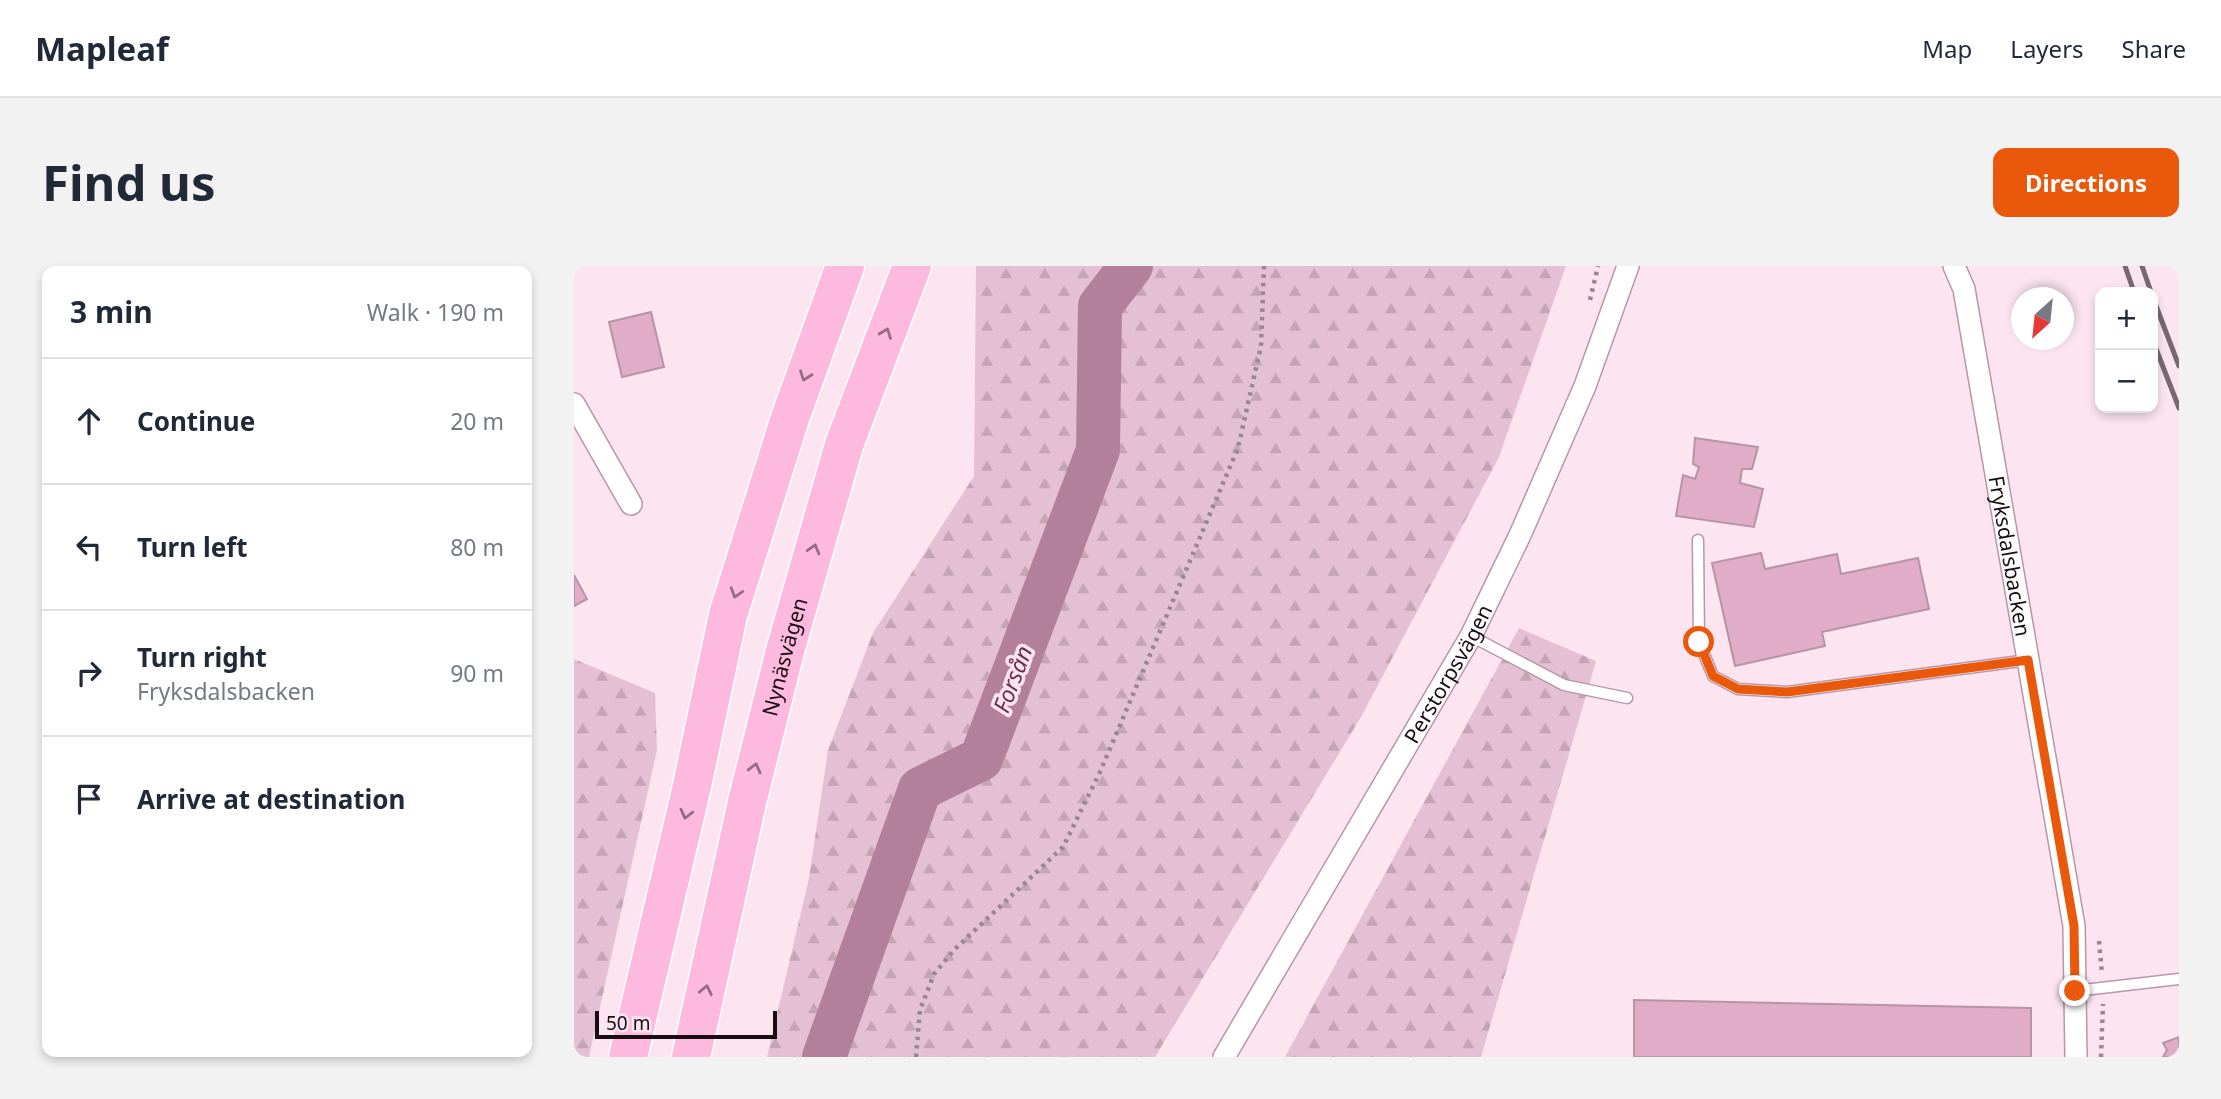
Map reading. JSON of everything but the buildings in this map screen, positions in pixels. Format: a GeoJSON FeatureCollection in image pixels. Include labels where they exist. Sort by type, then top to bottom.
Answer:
{"type":"FeatureCollection","features":[{"type":"Feature","properties":{"kind":"highway"},"geometry":{"type":"LineString","coordinates":[[628,1057],[729,615],[790,418],[845,266]]}},
{"type":"Feature","properties":{"kind":"highway","name":"Nynäsvägen"},"geometry":{"type":"LineString","coordinates":[[691,1057],[747,802],[785,651],[844,446],[912,266]]}},
{"type":"Feature","properties":{"kind":"street","name":"Perstorpsvägen"},"geometry":{"type":"LineString","coordinates":[[1224,1057],[1471,636],[1520,535],[1585,386],[1628,266]]}},
{"type":"Feature","properties":{"kind":"street","name":"Fryksdalsbacken"},"geometry":{"type":"LineString","coordinates":[[1954,266],[1964,289],[2074,926],[2076,1057]]}},
{"type":"Feature","properties":{"kind":"street"},"geometry":{"type":"LineString","coordinates":[[574,404],[631,503]]}},
{"type":"Feature","properties":{"kind":"lane"},"geometry":{"type":"LineString","coordinates":[[1698,540],[1699,642],[1713,676],[1738,689],[1787,692],[2028,660]]}},
{"type":"Feature","properties":{"kind":"lane"},"geometry":{"type":"LineString","coordinates":[[1471,636],[1564,685],[1627,698]]}},
{"type":"Feature","properties":{"kind":"lane"},"geometry":{"type":"LineString","coordinates":[[2075,991],[2179,979]]}},
{"type":"Feature","properties":{"kind":"path"},"geometry":{"type":"LineString","coordinates":[[916,1057],[920,1010],[933,974],[955,949],[1063,847],[1100,772],[1238,447],[1261,346],[1264,266]]}},
{"type":"Feature","properties":{"kind":"path"},"geometry":{"type":"LineString","coordinates":[[1588,304],[1598,266]]}},
{"type":"Feature","properties":{"kind":"green space"},"geometry":{"type":"Polygon","coordinates":[[[976,266],[1566,266],[1499,457],[1361,717],[1155,1057],[767,1057],[809,878],[828,750],[873,633],[974,476],[976,266]]]}},
{"type":"Feature","properties":{"kind":"green space"},"geometry":{"type":"Polygon","coordinates":[[[1519,628],[1596,661],[1481,1057],[1285,1057],[1519,628]]]}},
{"type":"Feature","properties":{"kind":"green space"},"geometry":{"type":"Polygon","coordinates":[[[574,659],[655,693],[657,750],[589,1057],[574,1057],[574,659]]]}},
{"type":"Feature","properties":{"kind":"waterway","name":"Forsån"},"geometry":{"type":"LineString","coordinates":[[824,1057],[920,789],[981,759],[1098,450],[1100,306],[1131,266]]}},
{"type":"Feature","properties":{"kind":"railway"},"geometry":{"type":"LineString","coordinates":[[2125,266],[2132,287]]}},
{"type":"Feature","properties":{"kind":"railway"},"geometry":{"type":"LineString","coordinates":[[2142,266],[2149,287]]}},
{"type":"Feature","properties":{"kind":"railway"},"geometry":{"type":"LineString","coordinates":[[2158,311],[2179,366]]}},
{"type":"Feature","properties":{"kind":"railway"},"geometry":{"type":"LineString","coordinates":[[2156,350],[2179,408]]}},
{"type":"Feature","properties":{"kind":"route"},"geometry":{"type":"LineString","coordinates":[[1699,642],[1713,676],[1738,689],[1787,692],[2028,660],[2074,926],[2075,991]]}}]}
